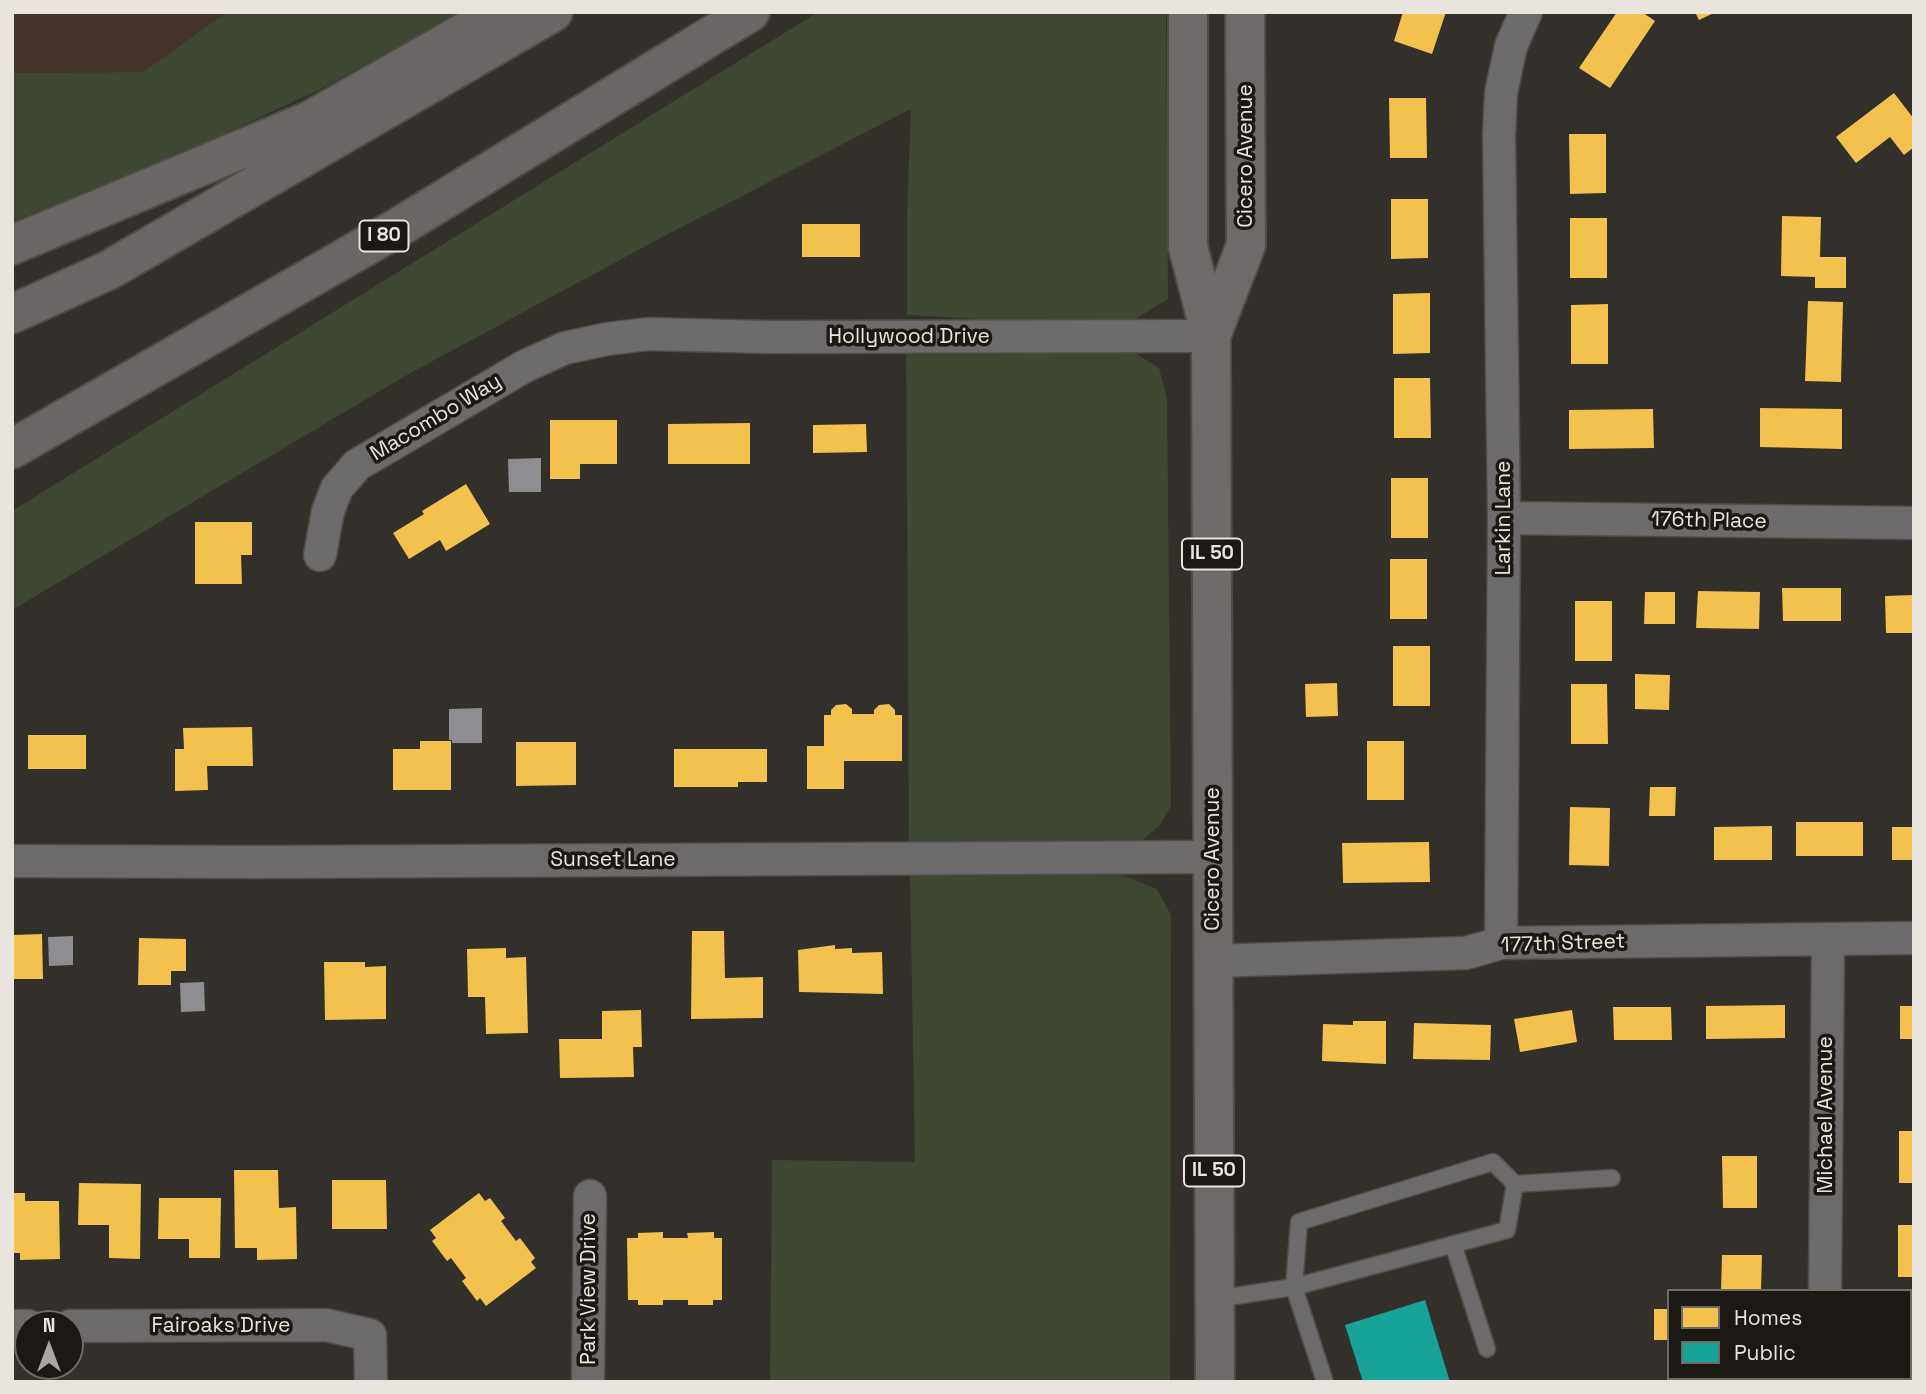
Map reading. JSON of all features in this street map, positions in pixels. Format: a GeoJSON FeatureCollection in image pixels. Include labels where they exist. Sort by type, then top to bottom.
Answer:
{"type":"FeatureCollection","features":[{"type":"Feature","properties":{"kind":"highway"},"geometry":{"type":"LineString","coordinates":[[12,245],[309,121],[504,12]]}},
{"type":"Feature","properties":{"kind":"highway"},"geometry":{"type":"LineString","coordinates":[[12,314],[109,270],[553,12]]}},
{"type":"Feature","properties":{"kind":"highway","name":"I 80"},"geometry":{"type":"LineString","coordinates":[[12,449],[399,227],[750,12]]}},
{"type":"Feature","properties":{"kind":"main road","name":"Cicero Avenue"},"geometry":{"type":"LineString","coordinates":[[1188,12],[1188,247],[1211,336],[1215,1382]]}},
{"type":"Feature","properties":{"kind":"main road","name":"Cicero Avenue"},"geometry":{"type":"LineString","coordinates":[[1211,336],[1246,245],[1245,12]]}},
{"type":"Feature","properties":{"kind":"street","name":"Larkin Lane"},"geometry":{"type":"LineString","coordinates":[[1501,943],[1504,518],[1499,135],[1501,93],[1511,46],[1526,12]]}},
{"type":"Feature","properties":{"kind":"street","name":"Hollywood Drive"},"geometry":{"type":"LineString","coordinates":[[607,339],[648,334],[768,337],[1211,336]]}},
{"type":"Feature","properties":{"kind":"street","name":"Macombo Way"},"geometry":{"type":"LineString","coordinates":[[320,555],[328,511],[337,488],[357,465],[524,366],[565,348],[607,339]]}},
{"type":"Feature","properties":{"kind":"street","name":"176th Place"},"geometry":{"type":"LineString","coordinates":[[1504,518],[1914,523]]}},
{"type":"Feature","properties":{"kind":"street","name":"Sunset Lane"},"geometry":{"type":"LineString","coordinates":[[12,861],[1213,857]]}},
{"type":"Feature","properties":{"kind":"street","name":"177th Street"},"geometry":{"type":"LineString","coordinates":[[1213,961],[1466,953],[1501,943],[1914,938]]}},
{"type":"Feature","properties":{"kind":"street","name":"Michael Avenue"},"geometry":{"type":"LineString","coordinates":[[1825,1289],[1828,939]]}},
{"type":"Feature","properties":{"kind":"street","name":"Park View Drive"},"geometry":{"type":"LineString","coordinates":[[588,1382],[590,1196]]}},
{"type":"Feature","properties":{"kind":"street","name":"Fairoaks Drive"},"geometry":{"type":"LineString","coordinates":[[84,1326],[326,1325],[370,1335],[371,1382]]}},
{"type":"Feature","properties":{"kind":"lane"},"geometry":{"type":"LineString","coordinates":[[1325,1382],[1294,1287],[1299,1222],[1493,1162],[1515,1184],[1612,1178]]}},
{"type":"Feature","properties":{"kind":"lane"},"geometry":{"type":"LineString","coordinates":[[1214,1299],[1294,1287],[1507,1230],[1515,1184]]}},
{"type":"Feature","properties":{"kind":"lane"},"geometry":{"type":"LineString","coordinates":[[1453,1244],[1487,1349]]}},
{"type":"Feature","properties":{"kind":"shaded area"},"geometry":{"type":"Polygon","coordinates":[[[12,12],[227,12],[143,72],[12,73],[12,12]]]}},
{"type":"Feature","properties":{"kind":"green space"},"geometry":{"type":"Polygon","coordinates":[[[227,12],[462,12],[319,90],[219,136],[12,222],[12,73],[143,72],[227,12]]]}},
{"type":"Feature","properties":{"kind":"green space"},"geometry":{"type":"Polygon","coordinates":[[[818,12],[1166,12],[1168,299],[1134,320],[1069,324],[907,315],[911,109],[670,233],[405,376],[12,610],[12,511],[818,12]]]}},
{"type":"Feature","properties":{"kind":"green space"},"geometry":{"type":"Polygon","coordinates":[[[906,346],[1132,351],[1159,368],[1167,398],[1171,806],[1160,825],[1137,845],[909,844],[906,346]]]}},
{"type":"Feature","properties":{"kind":"green space"},"geometry":{"type":"Polygon","coordinates":[[[910,874],[1119,874],[1157,889],[1171,915],[1170,1382],[770,1382],[772,1160],[915,1162],[910,874]]]}},
{"type":"Feature","properties":{"kind":"building: Homes"},"geometry":{"type":"Polygon","coordinates":[[[1403,12],[1446,12],[1432,54],[1394,41],[1403,12]]]}},
{"type":"Feature","properties":{"kind":"building: Homes"},"geometry":{"type":"Polygon","coordinates":[[[1617,12],[1642,12],[1655,21],[1610,88],[1579,68],[1617,12]]]}},
{"type":"Feature","properties":{"kind":"building: Homes"},"geometry":{"type":"Polygon","coordinates":[[[1695,12],[1716,12],[1699,20],[1695,12]]]}},
{"type":"Feature","properties":{"kind":"building: Homes"},"geometry":{"type":"Polygon","coordinates":[[[1894,93],[1914,119],[1914,147],[1904,155],[1890,137],[1856,163],[1836,137],[1894,93]]]}},
{"type":"Feature","properties":{"kind":"building: Homes"},"geometry":{"type":"Polygon","coordinates":[[[1389,98],[1426,98],[1427,158],[1390,158],[1389,98]]]}},
{"type":"Feature","properties":{"kind":"building: Homes"},"geometry":{"type":"Polygon","coordinates":[[[1569,134],[1606,134],[1606,193],[1570,194],[1569,134]]]}},
{"type":"Feature","properties":{"kind":"building: Homes"},"geometry":{"type":"Polygon","coordinates":[[[1391,199],[1428,199],[1428,258],[1391,259],[1391,199]]]}},
{"type":"Feature","properties":{"kind":"building: Homes"},"geometry":{"type":"Polygon","coordinates":[[[1782,216],[1821,217],[1820,257],[1846,257],[1846,288],[1815,288],[1815,277],[1781,276],[1782,216]]]}},
{"type":"Feature","properties":{"kind":"building: Homes"},"geometry":{"type":"Polygon","coordinates":[[[1570,218],[1607,218],[1607,278],[1570,278],[1570,218]]]}},
{"type":"Feature","properties":{"kind":"building: Homes"},"geometry":{"type":"Polygon","coordinates":[[[802,224],[860,224],[860,257],[802,257],[802,224]]]}},
{"type":"Feature","properties":{"kind":"building: Homes"},"geometry":{"type":"Polygon","coordinates":[[[1430,293],[1430,353],[1393,354],[1393,294],[1430,293]]]}},
{"type":"Feature","properties":{"kind":"building: Homes"},"geometry":{"type":"Polygon","coordinates":[[[1808,301],[1843,302],[1841,382],[1805,381],[1808,301]]]}},
{"type":"Feature","properties":{"kind":"building: Homes"},"geometry":{"type":"Polygon","coordinates":[[[1608,304],[1608,364],[1571,364],[1571,305],[1608,304]]]}},
{"type":"Feature","properties":{"kind":"building: Homes"},"geometry":{"type":"Polygon","coordinates":[[[1394,378],[1430,378],[1431,438],[1394,438],[1394,378]]]}},
{"type":"Feature","properties":{"kind":"building: Homes"},"geometry":{"type":"Polygon","coordinates":[[[1760,408],[1842,409],[1842,449],[1760,447],[1760,408]]]}},
{"type":"Feature","properties":{"kind":"building: Homes"},"geometry":{"type":"Polygon","coordinates":[[[1653,409],[1654,448],[1569,449],[1569,410],[1653,409]]]}},
{"type":"Feature","properties":{"kind":"building: Homes"},"geometry":{"type":"Polygon","coordinates":[[[550,420],[617,420],[617,464],[580,464],[580,479],[550,479],[550,420]]]}},
{"type":"Feature","properties":{"kind":"building: Homes"},"geometry":{"type":"Polygon","coordinates":[[[750,423],[750,464],[668,464],[668,424],[750,423]]]}},
{"type":"Feature","properties":{"kind":"building: Homes"},"geometry":{"type":"Polygon","coordinates":[[[866,424],[867,452],[813,453],[813,425],[866,424]]]}},
{"type":"Feature","properties":{"kind":"building: Homes"},"geometry":{"type":"Polygon","coordinates":[[[1391,478],[1428,478],[1428,538],[1391,538],[1391,478]]]}},
{"type":"Feature","properties":{"kind":"building: Homes"},"geometry":{"type":"Polygon","coordinates":[[[466,484],[490,524],[446,551],[440,540],[409,559],[393,533],[424,514],[422,511],[466,484]]]}},
{"type":"Feature","properties":{"kind":"building: Homes"},"geometry":{"type":"Polygon","coordinates":[[[195,522],[252,522],[252,555],[241,555],[242,584],[195,584],[195,522]]]}},
{"type":"Feature","properties":{"kind":"building: Homes"},"geometry":{"type":"Polygon","coordinates":[[[1390,559],[1427,559],[1427,619],[1390,619],[1390,559]]]}},
{"type":"Feature","properties":{"kind":"building: Homes"},"geometry":{"type":"Polygon","coordinates":[[[1782,588],[1841,588],[1841,621],[1783,621],[1782,588]]]}},
{"type":"Feature","properties":{"kind":"building: Homes"},"geometry":{"type":"Polygon","coordinates":[[[1698,591],[1760,592],[1759,629],[1696,628],[1698,591]]]}},
{"type":"Feature","properties":{"kind":"building: Homes"},"geometry":{"type":"Polygon","coordinates":[[[1645,592],[1675,592],[1675,624],[1644,624],[1645,592]]]}},
{"type":"Feature","properties":{"kind":"building: Homes"},"geometry":{"type":"Polygon","coordinates":[[[1914,595],[1914,633],[1886,633],[1885,596],[1914,595]]]}},
{"type":"Feature","properties":{"kind":"building: Homes"},"geometry":{"type":"Polygon","coordinates":[[[1575,601],[1612,601],[1612,661],[1575,661],[1575,601]]]}},
{"type":"Feature","properties":{"kind":"building: Homes"},"geometry":{"type":"Polygon","coordinates":[[[1393,646],[1430,646],[1430,706],[1393,706],[1393,646]]]}},
{"type":"Feature","properties":{"kind":"building: Homes"},"geometry":{"type":"Polygon","coordinates":[[[1635,674],[1670,675],[1669,710],[1635,709],[1635,674]]]}},
{"type":"Feature","properties":{"kind":"building: Homes"},"geometry":{"type":"Polygon","coordinates":[[[1337,683],[1338,716],[1306,717],[1305,684],[1337,683]]]}},
{"type":"Feature","properties":{"kind":"building: Homes"},"geometry":{"type":"Polygon","coordinates":[[[1571,684],[1607,684],[1608,744],[1571,744],[1571,684]]]}},
{"type":"Feature","properties":{"kind":"building: Homes"},"geometry":{"type":"Polygon","coordinates":[[[846,704],[852,709],[852,714],[874,714],[879,705],[889,704],[895,710],[895,715],[902,715],[902,761],[844,761],[844,789],[807,789],[807,746],[824,746],[824,715],[831,715],[831,710],[836,705],[846,704]]]}},
{"type":"Feature","properties":{"kind":"building: Homes"},"geometry":{"type":"Polygon","coordinates":[[[252,727],[253,766],[207,766],[208,790],[175,791],[175,749],[184,749],[183,728],[252,727]]]}},
{"type":"Feature","properties":{"kind":"building: Homes"},"geometry":{"type":"Polygon","coordinates":[[[28,735],[86,735],[86,769],[28,769],[28,735]]]}},
{"type":"Feature","properties":{"kind":"building: Homes"},"geometry":{"type":"Polygon","coordinates":[[[420,741],[451,741],[451,790],[393,790],[393,749],[420,749],[420,741]]]}},
{"type":"Feature","properties":{"kind":"building: Homes"},"geometry":{"type":"Polygon","coordinates":[[[1367,741],[1404,741],[1404,800],[1367,800],[1367,741]]]}},
{"type":"Feature","properties":{"kind":"building: Homes"},"geometry":{"type":"Polygon","coordinates":[[[516,742],[576,742],[576,785],[516,786],[516,742]]]}},
{"type":"Feature","properties":{"kind":"building: Homes"},"geometry":{"type":"Polygon","coordinates":[[[674,749],[767,749],[767,782],[738,782],[738,787],[674,787],[674,749]]]}},
{"type":"Feature","properties":{"kind":"building: Homes"},"geometry":{"type":"Polygon","coordinates":[[[1650,787],[1676,787],[1675,816],[1649,816],[1650,787]]]}},
{"type":"Feature","properties":{"kind":"building: Homes"},"geometry":{"type":"Polygon","coordinates":[[[1570,807],[1610,808],[1609,866],[1569,865],[1570,807]]]}},
{"type":"Feature","properties":{"kind":"building: Homes"},"geometry":{"type":"Polygon","coordinates":[[[1796,822],[1863,822],[1863,856],[1796,856],[1796,822]]]}},
{"type":"Feature","properties":{"kind":"building: Homes"},"geometry":{"type":"Polygon","coordinates":[[[1772,826],[1772,860],[1714,860],[1714,827],[1772,826]]]}},
{"type":"Feature","properties":{"kind":"building: Homes"},"geometry":{"type":"Polygon","coordinates":[[[1892,827],[1914,827],[1914,860],[1892,860],[1892,827]]]}},
{"type":"Feature","properties":{"kind":"building: Homes"},"geometry":{"type":"Polygon","coordinates":[[[1429,842],[1430,882],[1343,883],[1342,843],[1429,842]]]}},
{"type":"Feature","properties":{"kind":"building: Homes"},"geometry":{"type":"Polygon","coordinates":[[[692,931],[724,931],[725,978],[763,977],[763,1018],[691,1019],[692,931]]]}},
{"type":"Feature","properties":{"kind":"building: Homes"},"geometry":{"type":"Polygon","coordinates":[[[42,934],[43,979],[12,979],[12,935],[42,934]]]}},
{"type":"Feature","properties":{"kind":"building: Homes"},"geometry":{"type":"Polygon","coordinates":[[[139,938],[186,939],[186,971],[171,971],[171,985],[138,985],[139,938]]]}},
{"type":"Feature","properties":{"kind":"building: Homes"},"geometry":{"type":"Polygon","coordinates":[[[835,945],[835,949],[852,948],[852,953],[882,952],[883,994],[799,992],[798,950],[835,945]]]}},
{"type":"Feature","properties":{"kind":"building: Homes"},"geometry":{"type":"Polygon","coordinates":[[[506,948],[506,958],[526,957],[528,1033],[486,1034],[485,997],[468,997],[467,949],[506,948]]]}},
{"type":"Feature","properties":{"kind":"building: Homes"},"geometry":{"type":"Polygon","coordinates":[[[324,962],[365,962],[365,967],[386,966],[386,1019],[325,1020],[324,962]]]}},
{"type":"Feature","properties":{"kind":"building: Homes"},"geometry":{"type":"Polygon","coordinates":[[[1785,1005],[1785,1038],[1706,1039],[1706,1006],[1785,1005]]]}},
{"type":"Feature","properties":{"kind":"building: Homes"},"geometry":{"type":"Polygon","coordinates":[[[1900,1006],[1914,1006],[1914,1039],[1900,1039],[1900,1006]]]}},
{"type":"Feature","properties":{"kind":"building: Homes"},"geometry":{"type":"Polygon","coordinates":[[[1613,1007],[1671,1007],[1672,1040],[1614,1040],[1613,1007]]]}},
{"type":"Feature","properties":{"kind":"building: Homes"},"geometry":{"type":"Polygon","coordinates":[[[641,1010],[642,1047],[633,1047],[634,1077],[560,1078],[559,1039],[602,1039],[602,1011],[641,1010]]]}},
{"type":"Feature","properties":{"kind":"building: Homes"},"geometry":{"type":"Polygon","coordinates":[[[1572,1010],[1577,1042],[1520,1052],[1514,1019],[1572,1010]]]}},
{"type":"Feature","properties":{"kind":"building: Homes"},"geometry":{"type":"Polygon","coordinates":[[[1353,1021],[1386,1021],[1386,1064],[1322,1061],[1323,1024],[1353,1025],[1353,1021]]]}},
{"type":"Feature","properties":{"kind":"building: Homes"},"geometry":{"type":"Polygon","coordinates":[[[1414,1023],[1491,1025],[1490,1060],[1413,1059],[1414,1023]]]}},
{"type":"Feature","properties":{"kind":"building: Homes"},"geometry":{"type":"Polygon","coordinates":[[[1899,1131],[1914,1131],[1914,1183],[1899,1183],[1899,1131]]]}},
{"type":"Feature","properties":{"kind":"building: Homes"},"geometry":{"type":"Polygon","coordinates":[[[1722,1156],[1757,1156],[1757,1208],[1723,1208],[1722,1156]]]}},
{"type":"Feature","properties":{"kind":"building: Homes"},"geometry":{"type":"Polygon","coordinates":[[[234,1170],[278,1170],[279,1208],[296,1207],[297,1259],[257,1260],[257,1248],[235,1248],[234,1170]]]}},
{"type":"Feature","properties":{"kind":"building: Homes"},"geometry":{"type":"Polygon","coordinates":[[[332,1180],[386,1180],[387,1229],[332,1229],[332,1180]]]}},
{"type":"Feature","properties":{"kind":"building: Homes"},"geometry":{"type":"Polygon","coordinates":[[[79,1183],[141,1184],[140,1259],[109,1258],[109,1225],[78,1225],[79,1183]]]}},
{"type":"Feature","properties":{"kind":"building: Homes"},"geometry":{"type":"Polygon","coordinates":[[[12,1193],[25,1193],[25,1201],[59,1201],[60,1259],[20,1260],[20,1253],[12,1253],[12,1193]]]}},
{"type":"Feature","properties":{"kind":"building: Homes"},"geometry":{"type":"Polygon","coordinates":[[[479,1193],[485,1201],[490,1198],[505,1218],[501,1221],[516,1241],[520,1238],[535,1258],[531,1262],[536,1268],[486,1306],[480,1298],[477,1301],[462,1281],[466,1278],[451,1258],[447,1261],[432,1241],[436,1238],[430,1230],[479,1193]]]}},
{"type":"Feature","properties":{"kind":"building: Homes"},"geometry":{"type":"Polygon","coordinates":[[[159,1198],[221,1198],[220,1258],[189,1258],[189,1239],[158,1239],[159,1198]]]}},
{"type":"Feature","properties":{"kind":"building: Homes"},"geometry":{"type":"Polygon","coordinates":[[[1898,1225],[1914,1225],[1914,1277],[1898,1277],[1898,1225]]]}},
{"type":"Feature","properties":{"kind":"building: Homes"},"geometry":{"type":"Polygon","coordinates":[[[663,1232],[663,1238],[688,1238],[687,1233],[714,1232],[714,1238],[722,1238],[722,1300],[713,1300],[713,1305],[688,1305],[688,1300],[663,1300],[663,1305],[638,1305],[638,1300],[628,1300],[627,1238],[638,1238],[638,1233],[663,1232]]]}},
{"type":"Feature","properties":{"kind":"building: Homes"},"geometry":{"type":"Polygon","coordinates":[[[1722,1255],[1762,1255],[1761,1289],[1721,1289],[1722,1255]]]}},
{"type":"Feature","properties":{"kind":"building: Homes"},"geometry":{"type":"Polygon","coordinates":[[[1654,1309],[1667,1309],[1667,1340],[1654,1340],[1654,1309]]]}},
{"type":"Feature","properties":{"kind":"building: Homes"},"geometry":{"type":"Polygon","coordinates":[[[1912,1316],[1914,1316],[1912,1369],[1912,1316]]]}},
{"type":"Feature","properties":{"kind":"building: Homes"},"geometry":{"type":"Polygon","coordinates":[[[1705,1380],[1736,1380],[1736,1382],[1705,1380]]]}},
{"type":"Feature","properties":{"kind":"building: Public"},"geometry":{"type":"Polygon","coordinates":[[[1425,1300],[1450,1382],[1363,1382],[1345,1325],[1425,1300]]]}},
{"type":"Feature","properties":{"kind":"building: Industry"},"geometry":{"type":"Polygon","coordinates":[[[541,458],[541,492],[509,492],[508,459],[541,458]]]}},
{"type":"Feature","properties":{"kind":"building: Industry"},"geometry":{"type":"Polygon","coordinates":[[[482,708],[482,743],[452,743],[452,740],[449,740],[449,709],[482,708]]]}},
{"type":"Feature","properties":{"kind":"building: Industry"},"geometry":{"type":"Polygon","coordinates":[[[73,936],[73,965],[49,966],[48,937],[73,936]]]}},
{"type":"Feature","properties":{"kind":"building: Industry"},"geometry":{"type":"Polygon","coordinates":[[[204,982],[205,1011],[181,1012],[180,983],[204,982]]]}}]}
